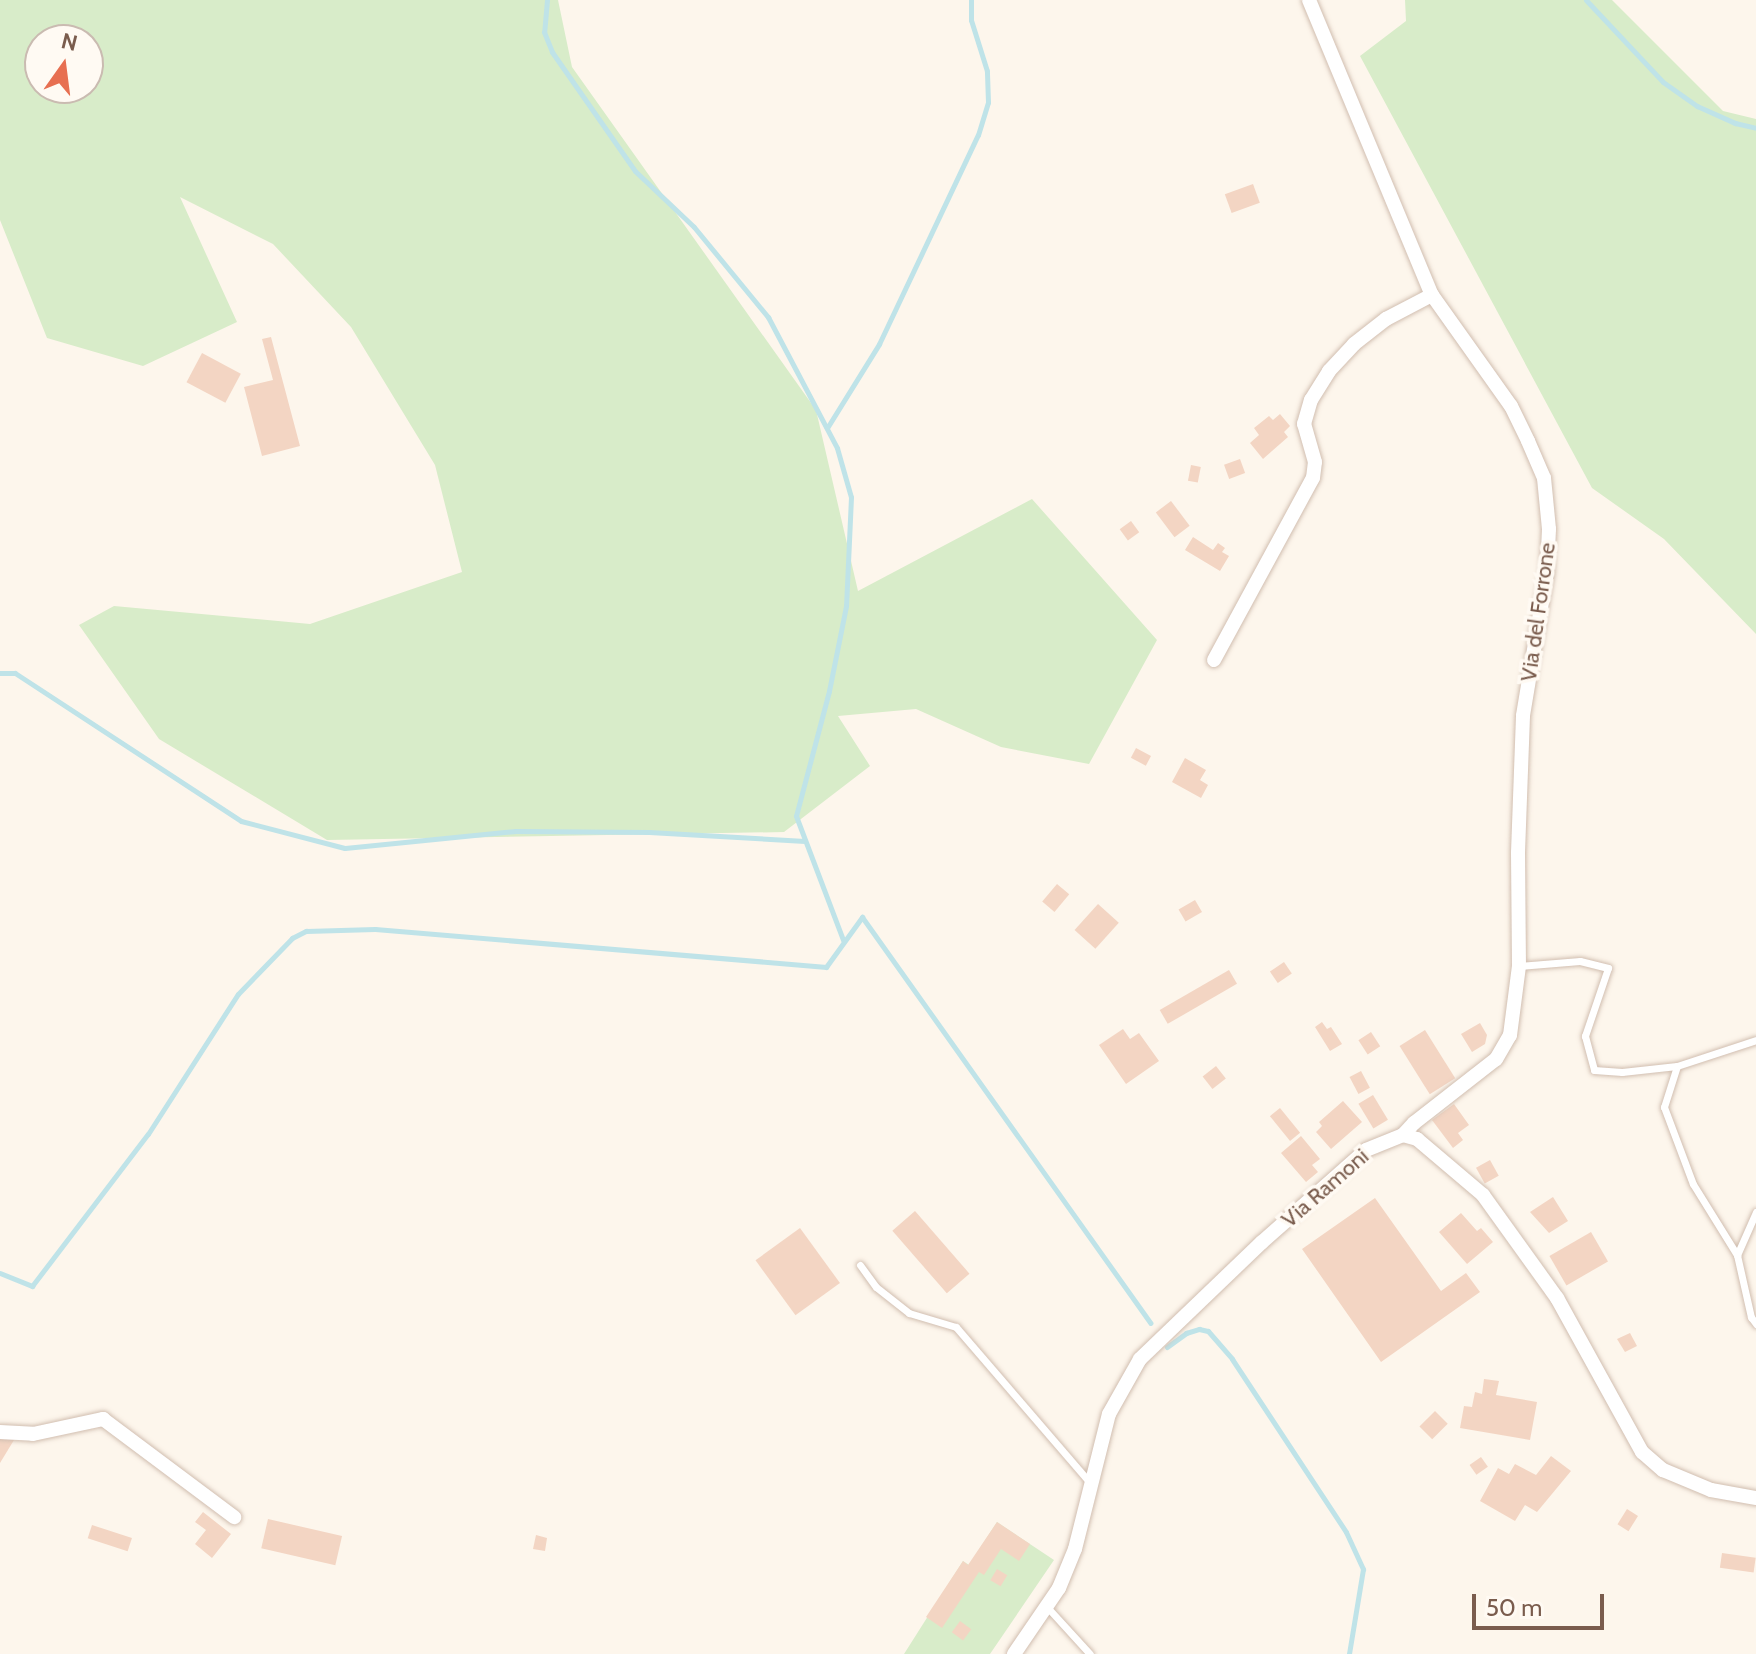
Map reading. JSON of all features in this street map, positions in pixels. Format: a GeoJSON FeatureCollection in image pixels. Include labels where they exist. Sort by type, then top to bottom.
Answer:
{"type":"FeatureCollection","features":[{"type":"Feature","properties":{"kind":"street","name":"Via del Forrone"},"geometry":{"type":"LineString","coordinates":[[1309,0],[1432,295],[1511,406],[1544,478],[1549,529],[1547,572],[1523,716],[1518,853],[1519,966],[1510,1035],[1496,1059],[1403,1135]]}},
{"type":"Feature","properties":{"kind":"street"},"geometry":{"type":"LineString","coordinates":[[1214,660],[1313,478],[1315,462],[1304,424],[1311,400],[1329,371],[1354,344],[1386,319],[1432,295]]}},
{"type":"Feature","properties":{"kind":"street"},"geometry":{"type":"LineString","coordinates":[[1403,1135],[1417,1139],[1483,1195],[1557,1298],[1642,1452],[1663,1470],[1699,1485],[1756,1498]]}},
{"type":"Feature","properties":{"kind":"street","name":"Via Ramoni"},"geometry":{"type":"LineString","coordinates":[[1014,1654],[1048,1608],[1075,1549],[1109,1414],[1140,1359],[1261,1243],[1366,1150],[1403,1135]]}},
{"type":"Feature","properties":{"kind":"street"},"geometry":{"type":"LineString","coordinates":[[0,1432],[33,1434],[103,1419],[234,1517]]}},
{"type":"Feature","properties":{"kind":"lane"},"geometry":{"type":"LineString","coordinates":[[1519,966],[1580,961],[1608,968],[1585,1036],[1594,1070],[1622,1072],[1677,1066],[1756,1040]]}},
{"type":"Feature","properties":{"kind":"lane"},"geometry":{"type":"LineString","coordinates":[[1677,1066],[1664,1107],[1693,1184],[1737,1255],[1751,1317],[1756,1324]]}},
{"type":"Feature","properties":{"kind":"lane"},"geometry":{"type":"LineString","coordinates":[[1737,1255],[1756,1212]]}},
{"type":"Feature","properties":{"kind":"lane"},"geometry":{"type":"LineString","coordinates":[[860,1265],[876,1287],[909,1313],[956,1327],[1090,1483]]}},
{"type":"Feature","properties":{"kind":"lane"},"geometry":{"type":"LineString","coordinates":[[1048,1608],[1090,1654]]}},
{"type":"Feature","properties":{"kind":"green space"},"geometry":{"type":"Polygon","coordinates":[[[0,0],[558,0],[572,67],[816,410],[858,591],[1032,499],[1157,640],[1089,764],[1001,747],[916,709],[838,716],[870,766],[784,832],[327,840],[159,739],[79,625],[114,606],[310,624],[462,572],[435,465],[351,327],[273,244],[180,197],[237,322],[143,366],[47,338],[0,220],[0,0]]]}},
{"type":"Feature","properties":{"kind":"green space"},"geometry":{"type":"Polygon","coordinates":[[[1405,0],[1612,0],[1723,111],[1756,119],[1756,634],[1664,539],[1592,488],[1360,56],[1406,21],[1405,0]]]}},
{"type":"Feature","properties":{"kind":"green space"},"geometry":{"type":"Polygon","coordinates":[[[997,1522],[1054,1560],[990,1654],[904,1654],[963,1561],[969,1565],[997,1522]]]}},
{"type":"Feature","properties":{"kind":"building"},"geometry":{"type":"Polygon","coordinates":[[[1253,184],[1260,203],[1232,213],[1225,194],[1253,184]]]}},
{"type":"Feature","properties":{"kind":"building"},"geometry":{"type":"Polygon","coordinates":[[[271,337],[300,446],[262,456],[244,387],[273,380],[262,339],[271,337]]]}},
{"type":"Feature","properties":{"kind":"building"},"geometry":{"type":"Polygon","coordinates":[[[202,353],[241,374],[225,403],[187,382],[202,353]]]}},
{"type":"Feature","properties":{"kind":"building"},"geometry":{"type":"Polygon","coordinates":[[[1280,414],[1290,426],[1284,432],[1288,437],[1263,459],[1250,443],[1259,435],[1254,428],[1269,416],[1273,420],[1280,414]]]}},
{"type":"Feature","properties":{"kind":"building"},"geometry":{"type":"Polygon","coordinates":[[[1240,459],[1245,473],[1229,479],[1224,465],[1240,459]]]}},
{"type":"Feature","properties":{"kind":"building"},"geometry":{"type":"Polygon","coordinates":[[[1191,465],[1201,467],[1198,483],[1188,481],[1191,465]]]}},
{"type":"Feature","properties":{"kind":"building"},"geometry":{"type":"Polygon","coordinates":[[[1171,501],[1190,526],[1174,537],[1156,512],[1171,501]]]}},
{"type":"Feature","properties":{"kind":"building"},"geometry":{"type":"Polygon","coordinates":[[[1131,521],[1139,532],[1128,541],[1120,529],[1131,521]]]}},
{"type":"Feature","properties":{"kind":"building"},"geometry":{"type":"Polygon","coordinates":[[[1193,537],[1213,550],[1218,543],[1225,548],[1222,552],[1229,556],[1220,571],[1185,550],[1193,537]]]}},
{"type":"Feature","properties":{"kind":"building"},"geometry":{"type":"Polygon","coordinates":[[[1136,748],[1151,756],[1146,766],[1131,758],[1136,748]]]}},
{"type":"Feature","properties":{"kind":"building"},"geometry":{"type":"Polygon","coordinates":[[[1185,758],[1206,770],[1200,780],[1208,785],[1201,798],[1172,782],[1185,758]]]}},
{"type":"Feature","properties":{"kind":"building"},"geometry":{"type":"Polygon","coordinates":[[[1057,884],[1069,894],[1054,912],[1042,902],[1057,884]]]}},
{"type":"Feature","properties":{"kind":"building"},"geometry":{"type":"Polygon","coordinates":[[[1195,900],[1202,912],[1186,922],[1179,909],[1195,900]]]}},
{"type":"Feature","properties":{"kind":"building"},"geometry":{"type":"Polygon","coordinates":[[[1098,904],[1119,923],[1095,949],[1075,930],[1098,904]]]}},
{"type":"Feature","properties":{"kind":"building"},"geometry":{"type":"Polygon","coordinates":[[[1284,962],[1292,974],[1278,983],[1270,972],[1284,962]]]}},
{"type":"Feature","properties":{"kind":"building"},"geometry":{"type":"Polygon","coordinates":[[[1229,970],[1237,984],[1168,1024],[1160,1010],[1229,970]]]}},
{"type":"Feature","properties":{"kind":"building"},"geometry":{"type":"Polygon","coordinates":[[[1322,1022],[1327,1029],[1331,1027],[1342,1044],[1330,1051],[1315,1027],[1322,1022]]]}},
{"type":"Feature","properties":{"kind":"building"},"geometry":{"type":"Polygon","coordinates":[[[1480,1023],[1487,1035],[1485,1044],[1472,1052],[1461,1034],[1480,1023]]]}},
{"type":"Feature","properties":{"kind":"building"},"geometry":{"type":"Polygon","coordinates":[[[1123,1029],[1130,1039],[1139,1033],[1159,1061],[1126,1084],[1099,1045],[1123,1029]]]}},
{"type":"Feature","properties":{"kind":"building"},"geometry":{"type":"Polygon","coordinates":[[[1425,1030],[1455,1078],[1430,1094],[1400,1046],[1425,1030]]]}},
{"type":"Feature","properties":{"kind":"building"},"geometry":{"type":"Polygon","coordinates":[[[1371,1032],[1380,1046],[1368,1054],[1358,1040],[1371,1032]]]}},
{"type":"Feature","properties":{"kind":"building"},"geometry":{"type":"Polygon","coordinates":[[[1216,1066],[1226,1079],[1212,1089],[1203,1076],[1216,1066]]]}},
{"type":"Feature","properties":{"kind":"building"},"geometry":{"type":"Polygon","coordinates":[[[1361,1071],[1370,1088],[1358,1094],[1350,1077],[1361,1071]]]}},
{"type":"Feature","properties":{"kind":"building"},"geometry":{"type":"Polygon","coordinates":[[[1373,1095],[1388,1120],[1373,1129],[1358,1104],[1373,1095]]]}},
{"type":"Feature","properties":{"kind":"building"},"geometry":{"type":"Polygon","coordinates":[[[1343,1101],[1362,1122],[1331,1149],[1316,1132],[1322,1126],[1319,1122],[1343,1101]]]}},
{"type":"Feature","properties":{"kind":"building"},"geometry":{"type":"Polygon","coordinates":[[[1454,1104],[1469,1125],[1458,1133],[1463,1140],[1453,1148],[1432,1120],[1454,1104]]]}},
{"type":"Feature","properties":{"kind":"building"},"geometry":{"type":"Polygon","coordinates":[[[1280,1108],[1300,1133],[1290,1141],[1270,1116],[1280,1108]]]}},
{"type":"Feature","properties":{"kind":"building"},"geometry":{"type":"Polygon","coordinates":[[[1301,1136],[1320,1159],[1312,1165],[1318,1172],[1306,1182],[1281,1153],[1301,1136]]]}},
{"type":"Feature","properties":{"kind":"building"},"geometry":{"type":"Polygon","coordinates":[[[1490,1160],[1499,1176],[1485,1184],[1476,1168],[1490,1160]]]}},
{"type":"Feature","properties":{"kind":"building"},"geometry":{"type":"Polygon","coordinates":[[[1553,1197],[1568,1221],[1549,1233],[1530,1212],[1553,1197]]]}},
{"type":"Feature","properties":{"kind":"building"},"geometry":{"type":"Polygon","coordinates":[[[1375,1198],[1441,1291],[1466,1273],[1480,1292],[1381,1362],[1302,1249],[1375,1198]]]}},
{"type":"Feature","properties":{"kind":"building"},"geometry":{"type":"Polygon","coordinates":[[[915,1211],[969,1274],[947,1293],[892,1231],[915,1211]]]}},
{"type":"Feature","properties":{"kind":"building"},"geometry":{"type":"Polygon","coordinates":[[[1461,1213],[1477,1231],[1481,1228],[1493,1242],[1467,1264],[1439,1232],[1461,1213]]]}},
{"type":"Feature","properties":{"kind":"building"},"geometry":{"type":"Polygon","coordinates":[[[800,1228],[840,1283],[795,1315],[756,1260],[800,1228]]]}},
{"type":"Feature","properties":{"kind":"building"},"geometry":{"type":"Polygon","coordinates":[[[1591,1232],[1608,1261],[1566,1285],[1549,1256],[1591,1232]]]}},
{"type":"Feature","properties":{"kind":"building"},"geometry":{"type":"Polygon","coordinates":[[[1630,1333],[1637,1346],[1625,1352],[1617,1339],[1630,1333]]]}},
{"type":"Feature","properties":{"kind":"building"},"geometry":{"type":"Polygon","coordinates":[[[1484,1379],[1499,1381],[1496,1395],[1537,1402],[1530,1440],[1460,1428],[1464,1406],[1472,1407],[1475,1392],[1482,1394],[1484,1379]]]}},
{"type":"Feature","properties":{"kind":"building"},"geometry":{"type":"Polygon","coordinates":[[[1435,1411],[1448,1424],[1432,1439],[1419,1427],[1435,1411]]]}},
{"type":"Feature","properties":{"kind":"building"},"geometry":{"type":"Polygon","coordinates":[[[0,1439],[14,1440],[0,1463],[0,1439]]]}},
{"type":"Feature","properties":{"kind":"building"},"geometry":{"type":"Polygon","coordinates":[[[1551,1456],[1571,1471],[1537,1512],[1525,1505],[1515,1521],[1480,1501],[1498,1468],[1509,1474],[1515,1464],[1536,1475],[1551,1456]]]}},
{"type":"Feature","properties":{"kind":"building"},"geometry":{"type":"Polygon","coordinates":[[[1481,1457],[1488,1467],[1476,1475],[1470,1465],[1481,1457]]]}},
{"type":"Feature","properties":{"kind":"building"},"geometry":{"type":"Polygon","coordinates":[[[1627,1509],[1638,1516],[1628,1531],[1617,1524],[1627,1509]]]}},
{"type":"Feature","properties":{"kind":"building"},"geometry":{"type":"Polygon","coordinates":[[[203,1512],[231,1534],[212,1558],[195,1544],[206,1530],[195,1522],[203,1512]]]}},
{"type":"Feature","properties":{"kind":"building"},"geometry":{"type":"Polygon","coordinates":[[[268,1519],[342,1536],[335,1565],[261,1548],[268,1519]]]}},
{"type":"Feature","properties":{"kind":"building"},"geometry":{"type":"Polygon","coordinates":[[[997,1522],[1030,1544],[1019,1561],[1001,1549],[984,1575],[979,1572],[942,1628],[926,1617],[963,1561],[968,1565],[997,1522]]]}},
{"type":"Feature","properties":{"kind":"building"},"geometry":{"type":"Polygon","coordinates":[[[92,1525],[132,1538],[128,1551],[88,1538],[92,1525]]]}},
{"type":"Feature","properties":{"kind":"building"},"geometry":{"type":"Polygon","coordinates":[[[536,1535],[547,1538],[545,1551],[533,1549],[536,1535]]]}},
{"type":"Feature","properties":{"kind":"building"},"geometry":{"type":"Polygon","coordinates":[[[1722,1553],[1756,1558],[1754,1573],[1720,1568],[1722,1553]]]}},
{"type":"Feature","properties":{"kind":"building"},"geometry":{"type":"Polygon","coordinates":[[[997,1569],[1007,1575],[1001,1586],[990,1580],[997,1569]]]}},
{"type":"Feature","properties":{"kind":"building"},"geometry":{"type":"Polygon","coordinates":[[[960,1621],[971,1629],[963,1641],[952,1632],[960,1621]]]}},
{"type":"Feature","properties":{"kind":"waterway"},"geometry":{"type":"LineString","coordinates":[[547,0],[544,32],[552,52],[635,171],[694,227],[768,317],[837,448],[851,497],[846,606],[829,691],[796,816],[843,940]]}},
{"type":"Feature","properties":{"kind":"waterway"},"geometry":{"type":"LineString","coordinates":[[827,428],[879,344],[978,135],[988,102],[987,71],[971,20],[971,0]]}},
{"type":"Feature","properties":{"kind":"waterway"},"geometry":{"type":"LineString","coordinates":[[1586,0],[1663,82],[1697,106],[1735,123],[1756,128]]}},
{"type":"Feature","properties":{"kind":"waterway"},"geometry":{"type":"LineString","coordinates":[[0,673],[15,673],[241,821],[345,848],[516,831],[649,832],[805,841]]}},
{"type":"Feature","properties":{"kind":"waterway"},"geometry":{"type":"LineString","coordinates":[[0,1273],[32,1286],[148,1134],[238,994],[292,938],[306,931],[375,929],[826,967],[862,917],[1151,1323]]}},
{"type":"Feature","properties":{"kind":"waterway"},"geometry":{"type":"LineString","coordinates":[[1167,1347],[1186,1333],[1199,1329],[1208,1331],[1232,1359],[1346,1532],[1363,1569],[1349,1654]]}}]}
